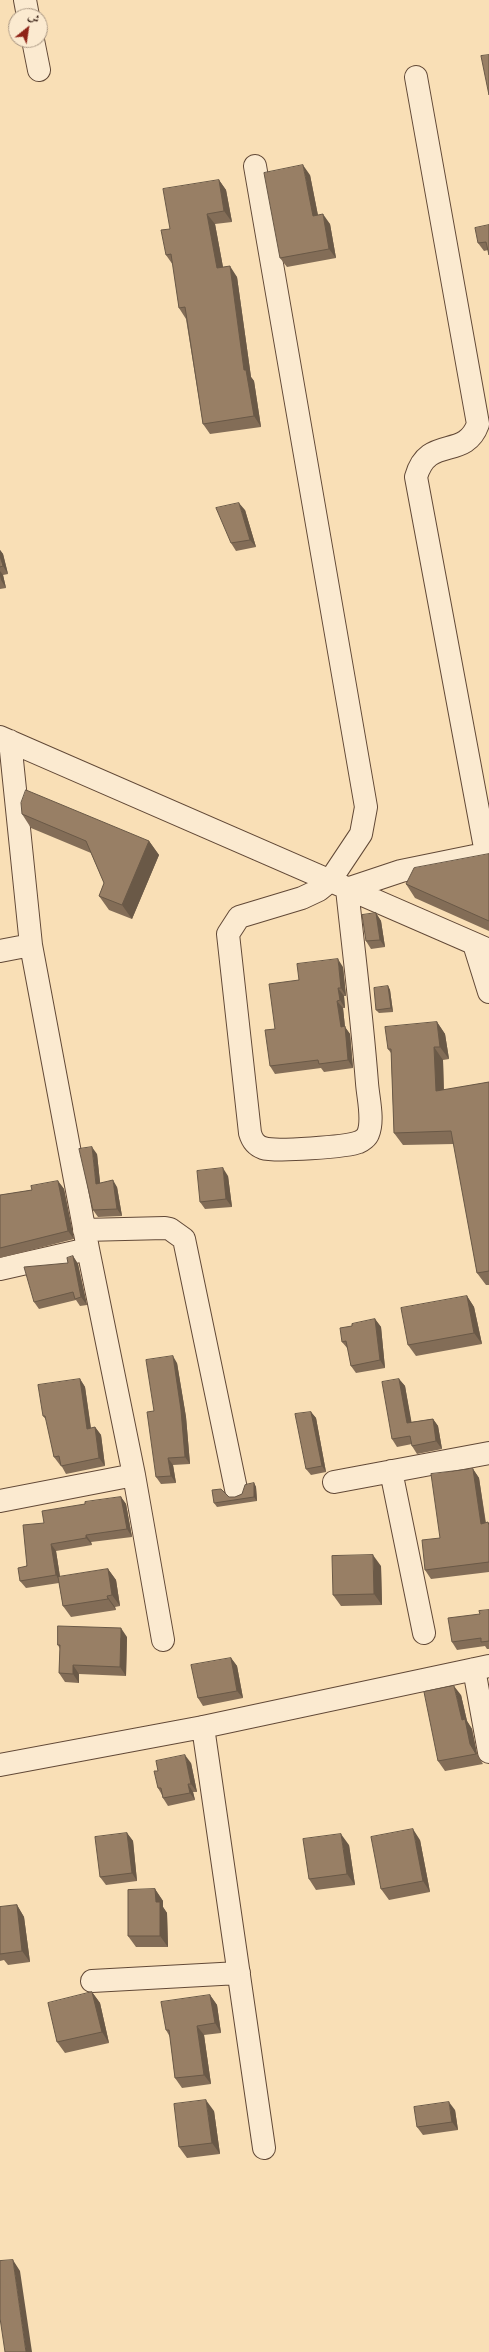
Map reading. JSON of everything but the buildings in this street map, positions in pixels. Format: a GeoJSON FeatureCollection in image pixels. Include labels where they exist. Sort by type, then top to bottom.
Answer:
{"type":"FeatureCollection","features":[{"type":"Feature","properties":{"kind":"street"},"geometry":{"type":"LineString","coordinates":[[35,48],[39,70]]}},
{"type":"Feature","properties":{"kind":"street"},"geometry":{"type":"LineString","coordinates":[[255,166],[366,807],[361,834],[338,885],[365,1056],[370,1123],[368,1135],[360,1142],[345,1146],[263,1149],[252,1140],[228,934],[238,917],[302,898],[318,890],[338,885],[401,871],[488,853],[416,477],[419,464],[428,454],[463,443],[474,435],[478,424],[416,77]]}},
{"type":"Feature","properties":{"kind":"street"},"geometry":{"type":"LineString","coordinates":[[5,739],[482,947],[489,992]]}},
{"type":"Feature","properties":{"kind":"street"},"geometry":{"type":"LineString","coordinates":[[5,739],[31,945],[86,1239],[134,1475],[163,1640]]}},
{"type":"Feature","properties":{"kind":"street"},"geometry":{"type":"LineString","coordinates":[[0,951],[31,945]]}},
{"type":"Feature","properties":{"kind":"street"},"geometry":{"type":"LineString","coordinates":[[0,1269],[86,1239],[165,1228],[170,1229],[184,1239],[236,1489]]}},
{"type":"Feature","properties":{"kind":"street"},"geometry":{"type":"LineString","coordinates":[[334,1482],[489,1453]]}},
{"type":"Feature","properties":{"kind":"street"},"geometry":{"type":"LineString","coordinates":[[391,1471],[424,1633]]}},
{"type":"Feature","properties":{"kind":"street"},"geometry":{"type":"LineString","coordinates":[[0,1501],[134,1475]]}},
{"type":"Feature","properties":{"kind":"street"},"geometry":{"type":"LineString","coordinates":[[0,1765],[203,1727],[482,1667],[489,1752]]}},
{"type":"Feature","properties":{"kind":"street"},"geometry":{"type":"LineString","coordinates":[[203,1727],[264,2148]]}},
{"type":"Feature","properties":{"kind":"street"},"geometry":{"type":"LineString","coordinates":[[92,1981],[239,1973]]}}]}
